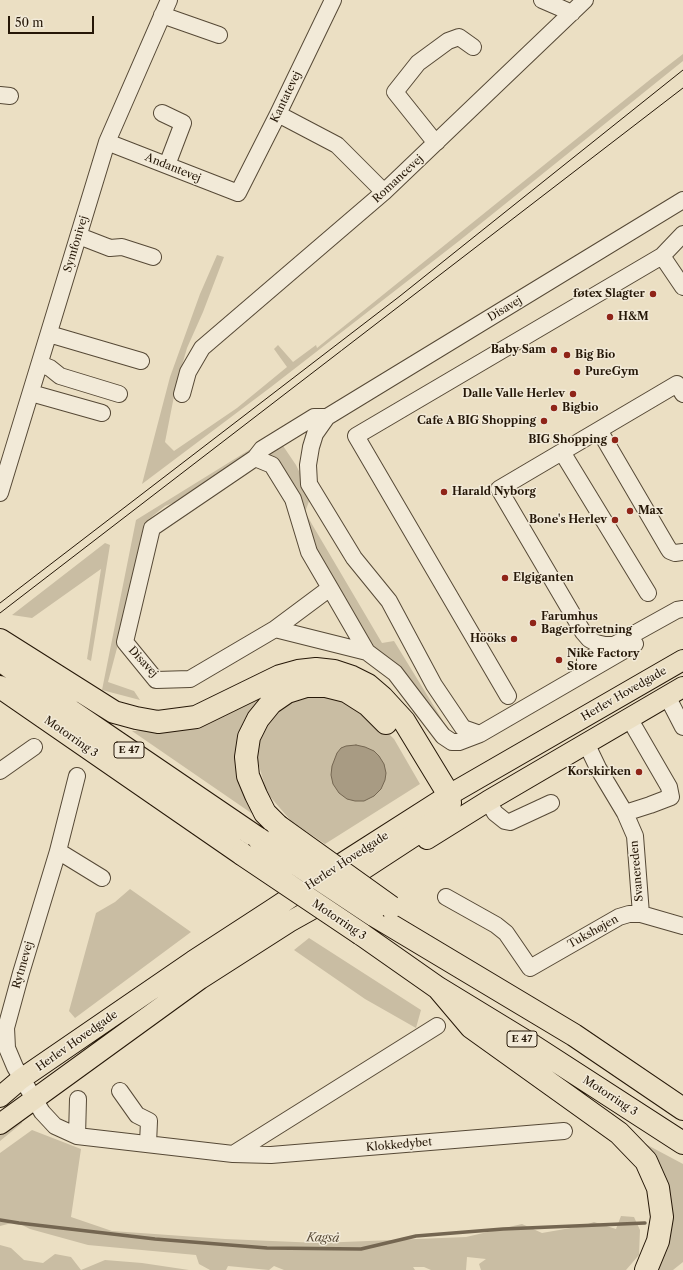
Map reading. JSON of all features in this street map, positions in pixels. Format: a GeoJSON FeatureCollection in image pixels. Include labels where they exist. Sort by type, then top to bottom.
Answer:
{"type":"FeatureCollection","features":[{"type":"Feature","properties":{"kind":"highway"},"geometry":{"type":"LineString","coordinates":[[0,640],[114,712],[158,722],[196,717],[280,676],[298,671],[316,669],[334,671],[352,677],[368,685],[382,697],[404,721],[448,807]]}},
{"type":"Feature","properties":{"kind":"highway","name":"Motorring 3"},"geometry":{"type":"LineString","coordinates":[[0,660],[72,712],[258,839],[381,911]]}},
{"type":"Feature","properties":{"kind":"highway"},"geometry":{"type":"LineString","coordinates":[[448,807],[389,725],[368,705],[346,691],[326,686],[306,686],[287,692],[271,704],[258,719],[249,737],[246,756],[248,776],[265,813],[278,826],[381,911],[518,994],[683,1109]]}},
{"type":"Feature","properties":{"kind":"highway","name":"Motorring 3"},"geometry":{"type":"LineString","coordinates":[[0,687],[438,988],[533,1046],[683,1143]]}},
{"type":"Feature","properties":{"kind":"highway"},"geometry":{"type":"LineString","coordinates":[[331,898],[339,884],[440,818],[448,807]]}},
{"type":"Feature","properties":{"kind":"highway"},"geometry":{"type":"LineString","coordinates":[[438,988],[471,1027],[619,1132],[646,1161],[658,1188],[662,1217],[658,1241],[646,1270]]}},
{"type":"Feature","properties":{"kind":"main road","name":"Herlev Hovedgade"},"geometry":{"type":"LineString","coordinates":[[0,1097],[22,1079],[193,961],[344,862],[448,807],[683,660]]}},
{"type":"Feature","properties":{"kind":"main road","name":"Herlev Hovedgade"},"geometry":{"type":"LineString","coordinates":[[448,807],[488,801],[675,691]]}},
{"type":"Feature","properties":{"kind":"main road","name":"Herlev Hovedgade"},"geometry":{"type":"LineString","coordinates":[[0,1124],[200,979],[289,922],[331,898]]}},
{"type":"Feature","properties":{"kind":"street","name":"Symfonivej"},"geometry":{"type":"LineString","coordinates":[[0,493],[108,142],[169,0]]}},
{"type":"Feature","properties":{"kind":"street","name":"Kantatevej"},"geometry":{"type":"LineString","coordinates":[[238,193],[333,0]]}},
{"type":"Feature","properties":{"kind":"street"},"geometry":{"type":"LineString","coordinates":[[542,0],[572,13]]}},
{"type":"Feature","properties":{"kind":"street","name":"Romancevej"},"geometry":{"type":"LineString","coordinates":[[182,394],[188,372],[202,348],[384,192],[585,0]]}},
{"type":"Feature","properties":{"kind":"street"},"geometry":{"type":"LineString","coordinates":[[162,15],[219,35]]}},
{"type":"Feature","properties":{"kind":"street"},"geometry":{"type":"LineString","coordinates":[[437,142],[431,137],[395,92],[418,63],[448,41],[459,37],[474,47]]}},
{"type":"Feature","properties":{"kind":"street"},"geometry":{"type":"LineString","coordinates":[[162,113],[183,123],[167,166]]}},
{"type":"Feature","properties":{"kind":"street"},"geometry":{"type":"LineString","coordinates":[[278,114],[337,145],[384,192]]}},
{"type":"Feature","properties":{"kind":"street","name":"Andantevej"},"geometry":{"type":"LineString","coordinates":[[108,142],[238,193]]}},
{"type":"Feature","properties":{"kind":"street","name":"Disavej"},"geometry":{"type":"LineString","coordinates":[[480,734],[463,728],[434,684],[389,601],[354,558],[309,484],[308,465],[315,434],[327,417],[683,200]]}},
{"type":"Feature","properties":{"kind":"street"},"geometry":{"type":"LineString","coordinates":[[508,696],[356,436],[662,256],[683,234]]}},
{"type":"Feature","properties":{"kind":"street"},"geometry":{"type":"LineString","coordinates":[[79,236],[110,248],[122,247],[153,257]]}},
{"type":"Feature","properties":{"kind":"street"},"geometry":{"type":"LineString","coordinates":[[662,256],[683,287]]}},
{"type":"Feature","properties":{"kind":"street"},"geometry":{"type":"LineString","coordinates":[[49,334],[141,361]]}},
{"type":"Feature","properties":{"kind":"street"},"geometry":{"type":"LineString","coordinates":[[40,364],[50,368],[60,376],[120,394]]}},
{"type":"Feature","properties":{"kind":"street"},"geometry":{"type":"LineString","coordinates":[[681,386],[599,430],[499,490],[583,632],[589,639],[596,643],[605,645],[614,644],[681,610]]}},
{"type":"Feature","properties":{"kind":"street"},"geometry":{"type":"LineString","coordinates":[[31,393],[102,413]]}},
{"type":"Feature","properties":{"kind":"street","name":"Disavej"},"geometry":{"type":"LineString","coordinates":[[327,417],[314,417],[262,449],[255,458],[152,528],[125,642],[156,680],[190,679],[275,629],[330,588]]}},
{"type":"Feature","properties":{"kind":"street"},"geometry":{"type":"LineString","coordinates":[[599,430],[670,551],[675,553],[683,552]]}},
{"type":"Feature","properties":{"kind":"street"},"geometry":{"type":"LineString","coordinates":[[562,452],[648,593]]}},
{"type":"Feature","properties":{"kind":"street"},"geometry":{"type":"LineString","coordinates":[[255,458],[272,465],[293,499],[309,552],[366,652]]}},
{"type":"Feature","properties":{"kind":"street"},"geometry":{"type":"LineString","coordinates":[[275,629],[366,652],[395,673],[443,736],[452,742],[459,742],[480,734],[620,654],[681,610]]}},
{"type":"Feature","properties":{"kind":"street"},"geometry":{"type":"LineString","coordinates":[[585,660],[600,654],[620,654]]}},
{"type":"Feature","properties":{"kind":"street"},"geometry":{"type":"LineString","coordinates":[[675,691],[683,727]]}},
{"type":"Feature","properties":{"kind":"street"},"geometry":{"type":"LineString","coordinates":[[625,813],[671,797],[669,787],[629,718]]}},
{"type":"Feature","properties":{"kind":"street","name":"Svanereden"},"geometry":{"type":"LineString","coordinates":[[586,743],[598,768],[625,813],[634,836],[641,914]]}},
{"type":"Feature","properties":{"kind":"street"},"geometry":{"type":"LineString","coordinates":[[0,771],[34,747]]}},
{"type":"Feature","properties":{"kind":"street","name":"Rytmevej"},"geometry":{"type":"LineString","coordinates":[[22,1079],[6,1062],[6,1028],[58,851],[78,776]]}},
{"type":"Feature","properties":{"kind":"street"},"geometry":{"type":"LineString","coordinates":[[488,801],[495,813],[505,821],[510,822],[551,803]]}},
{"type":"Feature","properties":{"kind":"street"},"geometry":{"type":"LineString","coordinates":[[58,851],[102,878]]}},
{"type":"Feature","properties":{"kind":"street","name":"Tukshøjen"},"geometry":{"type":"LineString","coordinates":[[446,897],[496,925],[506,933],[530,968],[619,917],[629,914],[641,914],[683,926]]}},
{"type":"Feature","properties":{"kind":"street"},"geometry":{"type":"LineString","coordinates":[[234,1154],[437,1026]]}},
{"type":"Feature","properties":{"kind":"street"},"geometry":{"type":"LineString","coordinates":[[22,1079],[33,1099]]}},
{"type":"Feature","properties":{"kind":"street"},"geometry":{"type":"LineString","coordinates":[[120,1091],[137,1115],[150,1122],[148,1144]]}},
{"type":"Feature","properties":{"kind":"street","name":"Klokkedybet"},"geometry":{"type":"LineString","coordinates":[[33,1099],[42,1112],[55,1126],[77,1136],[234,1154],[271,1155],[564,1131]]}},
{"type":"Feature","properties":{"kind":"street"},"geometry":{"type":"LineString","coordinates":[[77,1136],[78,1099]]}},
{"type":"Feature","properties":{"kind":"shaded area"},"geometry":{"type":"Polygon","coordinates":[[[683,54],[683,61],[459,241],[271,387],[142,484],[170,377],[200,294],[217,255],[224,257],[203,312],[187,348],[176,386],[165,442],[174,451],[237,408],[287,367],[274,349],[278,345],[293,362],[316,345],[317,348],[683,54]]]}},
{"type":"Feature","properties":{"kind":"shaded area"},"geometry":{"type":"Polygon","coordinates":[[[275,434],[296,465],[311,496],[305,512],[313,526],[382,643],[394,641],[443,721],[437,720],[373,651],[260,452],[238,460],[173,503],[165,506],[144,523],[125,618],[108,682],[134,691],[140,700],[102,690],[136,520],[275,434]]]}},
{"type":"Feature","properties":{"kind":"shaded area"},"geometry":{"type":"Polygon","coordinates":[[[105,543],[110,545],[91,661],[87,659],[101,569],[32,618],[12,615],[105,543]]]}},
{"type":"Feature","properties":{"kind":"shaded area"},"geometry":{"type":"Polygon","coordinates":[[[288,681],[241,735],[257,817],[132,731],[162,731],[288,681]]]}},
{"type":"Feature","properties":{"kind":"shaded area"},"geometry":{"type":"Polygon","coordinates":[[[324,692],[356,704],[379,724],[394,739],[420,784],[325,844],[291,821],[267,793],[257,759],[261,732],[273,711],[293,697],[324,692]]]}},
{"type":"Feature","properties":{"kind":"shaded area"},"geometry":{"type":"Polygon","coordinates":[[[356,745],[374,751],[384,764],[386,773],[381,789],[374,796],[364,801],[347,799],[339,793],[333,784],[331,775],[332,766],[337,753],[341,748],[356,745]]]}},
{"type":"Feature","properties":{"kind":"shaded area"},"geometry":{"type":"Polygon","coordinates":[[[130,889],[191,932],[75,1018],[69,1011],[96,913],[115,902],[130,889]]]}},
{"type":"Feature","properties":{"kind":"shaded area"},"geometry":{"type":"Polygon","coordinates":[[[309,938],[421,1010],[416,1028],[365,999],[294,950],[309,938]]]}},
{"type":"Feature","properties":{"kind":"shaded area"},"geometry":{"type":"Polygon","coordinates":[[[20,1120],[22,1123],[0,1141],[0,1135],[20,1120]]]}},
{"type":"Feature","properties":{"kind":"shaded area"},"geometry":{"type":"Polygon","coordinates":[[[32,1130],[81,1149],[71,1217],[112,1231],[225,1239],[319,1243],[466,1237],[522,1224],[542,1233],[582,1226],[594,1222],[616,1229],[621,1216],[634,1217],[640,1230],[639,1255],[626,1270],[481,1270],[479,1264],[486,1259],[467,1257],[466,1270],[431,1270],[424,1267],[413,1267],[415,1270],[284,1270],[274,1266],[269,1270],[228,1266],[226,1270],[210,1270],[199,1264],[196,1255],[88,1245],[30,1229],[16,1222],[0,1226],[0,1153],[32,1130]]]}},
{"type":"Feature","properties":{"kind":"shaded area"},"geometry":{"type":"Polygon","coordinates":[[[638,1140],[683,1164],[683,1262],[673,1270],[658,1270],[669,1244],[672,1205],[658,1164],[638,1140]]]}},
{"type":"Feature","properties":{"kind":"shaded area"},"geometry":{"type":"Polygon","coordinates":[[[0,1245],[11,1248],[24,1260],[43,1263],[55,1254],[71,1257],[81,1270],[0,1270],[0,1245]]]}},
{"type":"Feature","properties":{"kind":"shaded area"},"geometry":{"type":"Polygon","coordinates":[[[105,1260],[142,1263],[189,1270],[81,1270],[105,1260]]]}},
{"type":"Feature","properties":{"kind":"waterway","name":"Kagså"},"geometry":{"type":"LineString","coordinates":[[0,1220],[155,1239],[267,1248],[361,1249],[416,1236],[503,1229],[645,1223]]}},
{"type":"Feature","properties":{"kind":"tram line"},"geometry":{"type":"LineString","coordinates":[[0,603],[400,296],[683,70]]}},
{"type":"Feature","properties":{"kind":"tram line"},"geometry":{"type":"LineString","coordinates":[[0,613],[683,88]]}},
{"type":"Feature","properties":{"kind":"place","name":"føtex Slagter"},"geometry":{"type":"Point","coordinates":[653,294]}},
{"type":"Feature","properties":{"kind":"place","name":"H&M"},"geometry":{"type":"Point","coordinates":[610,317]}},
{"type":"Feature","properties":{"kind":"place","name":"Baby Sam"},"geometry":{"type":"Point","coordinates":[554,350]}},
{"type":"Feature","properties":{"kind":"place","name":"Big Bio"},"geometry":{"type":"Point","coordinates":[567,355]}},
{"type":"Feature","properties":{"kind":"place","name":"PureGym"},"geometry":{"type":"Point","coordinates":[577,372]}},
{"type":"Feature","properties":{"kind":"place","name":"Dalle Valle Herlev"},"geometry":{"type":"Point","coordinates":[573,394]}},
{"type":"Feature","properties":{"kind":"place","name":"Bigbio"},"geometry":{"type":"Point","coordinates":[554,408]}},
{"type":"Feature","properties":{"kind":"place","name":"Cafe A BIG Shopping"},"geometry":{"type":"Point","coordinates":[544,421]}},
{"type":"Feature","properties":{"kind":"place","name":"BIG Shopping"},"geometry":{"type":"Point","coordinates":[615,440]}},
{"type":"Feature","properties":{"kind":"place","name":"Harald Nyborg"},"geometry":{"type":"Point","coordinates":[444,492]}},
{"type":"Feature","properties":{"kind":"place","name":"Max"},"geometry":{"type":"Point","coordinates":[630,511]}},
{"type":"Feature","properties":{"kind":"place","name":"Bone's Herlev"},"geometry":{"type":"Point","coordinates":[615,520]}},
{"type":"Feature","properties":{"kind":"place","name":"Elgiganten"},"geometry":{"type":"Point","coordinates":[505,578]}},
{"type":"Feature","properties":{"kind":"place","name":"Farumhus Bagerforretning"},"geometry":{"type":"Point","coordinates":[533,623]}},
{"type":"Feature","properties":{"kind":"place","name":"Hööks"},"geometry":{"type":"Point","coordinates":[514,639]}},
{"type":"Feature","properties":{"kind":"place","name":"Nike Factory Store"},"geometry":{"type":"Point","coordinates":[559,660]}},
{"type":"Feature","properties":{"kind":"place","name":"Korskirken"},"geometry":{"type":"Point","coordinates":[639,772]}}]}
